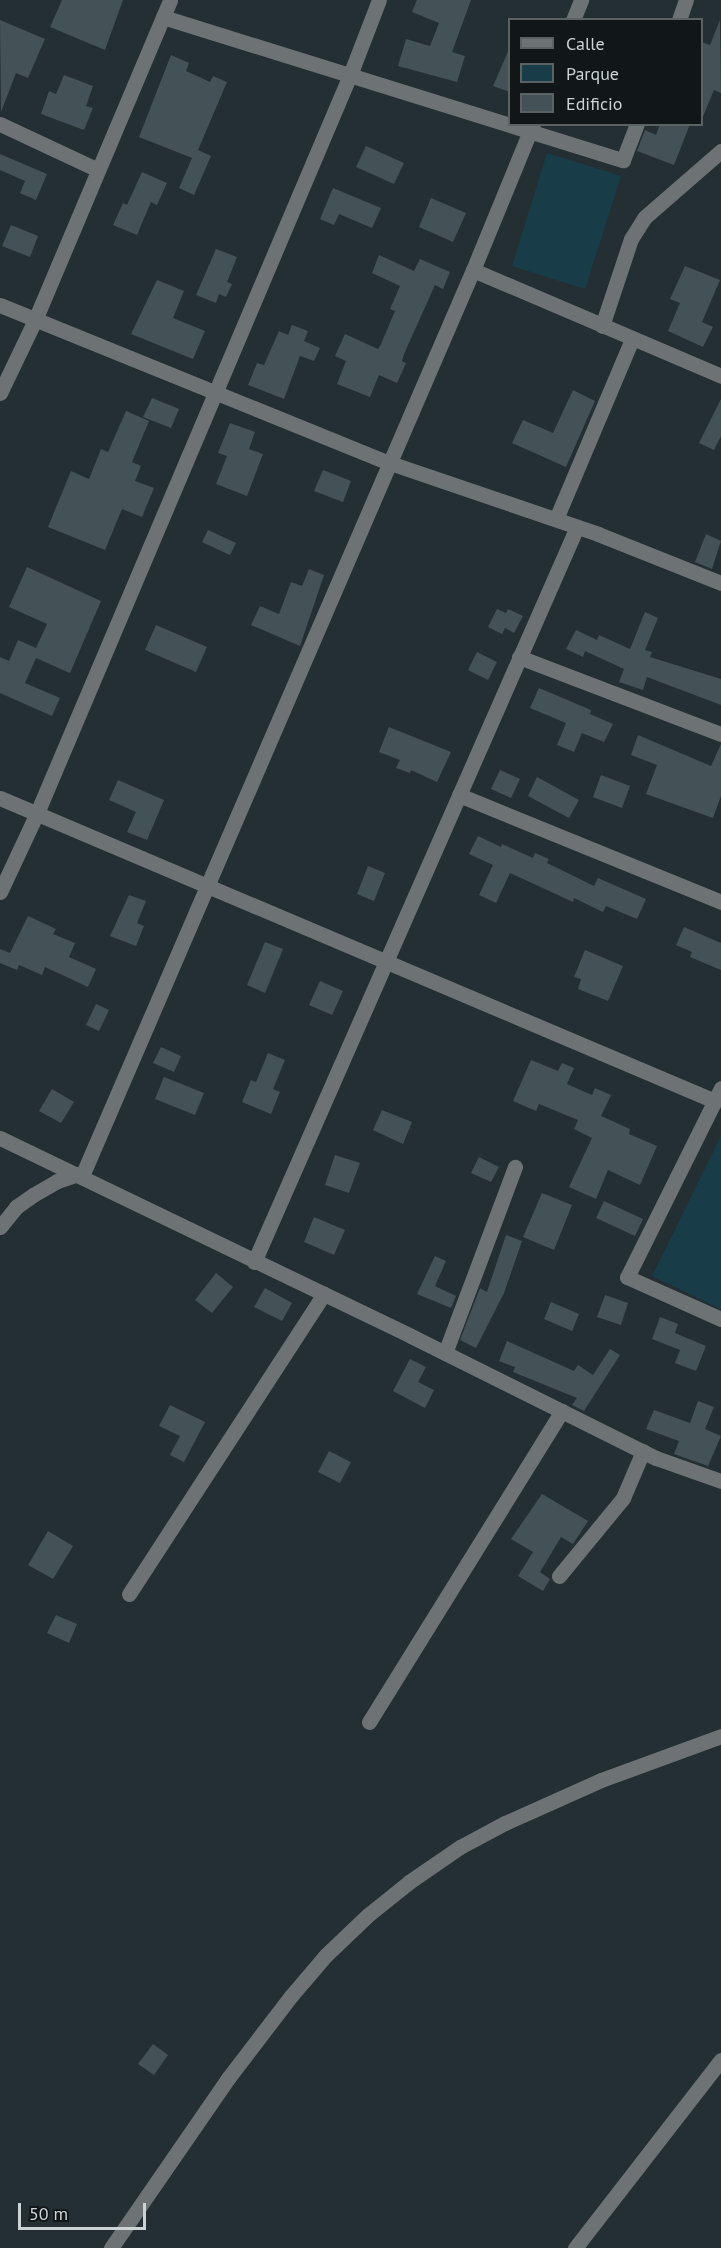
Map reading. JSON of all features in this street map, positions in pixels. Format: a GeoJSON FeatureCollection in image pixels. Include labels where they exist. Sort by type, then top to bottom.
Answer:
{"type":"FeatureCollection","features":[{"type":"Feature","properties":{"kind":"street"},"geometry":{"type":"LineString","coordinates":[[0,393],[34,320],[170,0]]}},
{"type":"Feature","properties":{"kind":"street"},"geometry":{"type":"LineString","coordinates":[[0,892],[37,813],[350,75],[379,0]]}},
{"type":"Feature","properties":{"kind":"street"},"geometry":{"type":"LineString","coordinates":[[574,18],[581,0]]}},
{"type":"Feature","properties":{"kind":"street"},"geometry":{"type":"LineString","coordinates":[[680,18],[686,0]]}},
{"type":"Feature","properties":{"kind":"street"},"geometry":{"type":"LineString","coordinates":[[163,17],[508,121]]}},
{"type":"Feature","properties":{"kind":"street"},"geometry":{"type":"LineString","coordinates":[[0,124],[98,170]]}},
{"type":"Feature","properties":{"kind":"street"},"geometry":{"type":"LineString","coordinates":[[80,1175],[390,463],[532,128],[623,160],[637,126]]}},
{"type":"Feature","properties":{"kind":"street"},"geometry":{"type":"LineString","coordinates":[[602,326],[630,239],[645,217],[721,151]]}},
{"type":"Feature","properties":{"kind":"street"},"geometry":{"type":"LineString","coordinates":[[473,270],[721,376]]}},
{"type":"Feature","properties":{"kind":"street"},"geometry":{"type":"LineString","coordinates":[[0,305],[215,390],[390,463],[577,526],[721,583]]}},
{"type":"Feature","properties":{"kind":"street"},"geometry":{"type":"LineString","coordinates":[[556,519],[632,339]]}},
{"type":"Feature","properties":{"kind":"street"},"geometry":{"type":"LineString","coordinates":[[254,1262],[384,960],[577,526]]}},
{"type":"Feature","properties":{"kind":"street"},"geometry":{"type":"LineString","coordinates":[[519,657],[721,734]]}},
{"type":"Feature","properties":{"kind":"street"},"geometry":{"type":"LineString","coordinates":[[459,795],[721,902]]}},
{"type":"Feature","properties":{"kind":"street"},"geometry":{"type":"LineString","coordinates":[[0,798],[384,960],[718,1095],[627,1277],[721,1319]]}},
{"type":"Feature","properties":{"kind":"street"},"geometry":{"type":"LineString","coordinates":[[0,1138],[643,1451],[693,1473],[721,1480]]}},
{"type":"Feature","properties":{"kind":"street"},"geometry":{"type":"LineString","coordinates":[[445,1353],[515,1167]]}},
{"type":"Feature","properties":{"kind":"street"},"geometry":{"type":"LineString","coordinates":[[0,1227],[16,1207],[33,1195],[57,1181],[80,1175]]}},
{"type":"Feature","properties":{"kind":"street"},"geometry":{"type":"LineString","coordinates":[[129,1594],[324,1294]]}},
{"type":"Feature","properties":{"kind":"street"},"geometry":{"type":"LineString","coordinates":[[369,1722],[562,1411]]}},
{"type":"Feature","properties":{"kind":"street"},"geometry":{"type":"LineString","coordinates":[[559,1576],[623,1498],[643,1451]]}},
{"type":"Feature","properties":{"kind":"street"},"geometry":{"type":"LineString","coordinates":[[111,2248],[229,2077],[291,1996],[326,1955],[368,1915],[452,1853],[505,1823],[601,1780],[721,1736]]}},
{"type":"Feature","properties":{"kind":"street"},"geometry":{"type":"LineString","coordinates":[[574,2248],[721,2060]]}},
{"type":"Feature","properties":{"kind":"green space"},"geometry":{"type":"Polygon","coordinates":[[[547,153],[621,176],[585,289],[512,266],[547,153]]]}},
{"type":"Feature","properties":{"kind":"green space"},"geometry":{"type":"Polygon","coordinates":[[[721,1136],[721,1309],[652,1276],[721,1136]]]}},
{"type":"Feature","properties":{"kind":"building"},"geometry":{"type":"Polygon","coordinates":[[[62,0],[123,0],[105,50],[50,27],[62,0]]]}},
{"type":"Feature","properties":{"kind":"building"},"geometry":{"type":"Polygon","coordinates":[[[417,0],[471,0],[452,52],[465,56],[457,82],[398,66],[406,39],[430,46],[439,23],[412,12],[417,0]]]}},
{"type":"Feature","properties":{"kind":"building"},"geometry":{"type":"Polygon","coordinates":[[[0,20],[45,39],[28,78],[16,73],[1,112],[0,20]]]}},
{"type":"Feature","properties":{"kind":"building"},"geometry":{"type":"Polygon","coordinates":[[[720,20],[721,93],[714,90],[703,117],[703,42],[710,45],[720,20]]]}},
{"type":"Feature","properties":{"kind":"building"},"geometry":{"type":"Polygon","coordinates":[[[508,52],[508,91],[493,86],[508,52]]]}},
{"type":"Feature","properties":{"kind":"building"},"geometry":{"type":"Polygon","coordinates":[[[171,55],[189,63],[186,71],[210,82],[213,76],[227,82],[198,150],[211,156],[194,195],[179,188],[192,158],[139,137],[171,55]]]}},
{"type":"Feature","properties":{"kind":"building"},"geometry":{"type":"Polygon","coordinates":[[[64,75],[93,86],[86,106],[93,108],[84,130],[41,114],[49,91],[56,94],[64,75]]]}},
{"type":"Feature","properties":{"kind":"building"},"geometry":{"type":"Polygon","coordinates":[[[659,126],[689,126],[674,165],[637,151],[645,130],[656,135],[659,126]]]}},
{"type":"Feature","properties":{"kind":"building"},"geometry":{"type":"Polygon","coordinates":[[[366,146],[404,163],[394,184],[356,167],[366,146]]]}},
{"type":"Feature","properties":{"kind":"building"},"geometry":{"type":"Polygon","coordinates":[[[0,154],[47,174],[36,200],[20,193],[25,181],[0,170],[0,154]]]}},
{"type":"Feature","properties":{"kind":"building"},"geometry":{"type":"Polygon","coordinates":[[[142,172],[167,183],[157,205],[151,202],[137,235],[113,225],[123,203],[127,205],[142,172]]]}},
{"type":"Feature","properties":{"kind":"building"},"geometry":{"type":"Polygon","coordinates":[[[333,188],[381,208],[372,228],[339,214],[334,225],[320,219],[333,188]]]}},
{"type":"Feature","properties":{"kind":"building"},"geometry":{"type":"Polygon","coordinates":[[[431,198],[466,213],[453,242],[419,227],[431,198]]]}},
{"type":"Feature","properties":{"kind":"building"},"geometry":{"type":"Polygon","coordinates":[[[11,225],[38,236],[30,257],[2,246],[11,225]]]}},
{"type":"Feature","properties":{"kind":"building"},"geometry":{"type":"Polygon","coordinates":[[[216,249],[237,257],[227,282],[232,284],[226,297],[219,294],[216,303],[196,295],[216,249]]]}},
{"type":"Feature","properties":{"kind":"building"},"geometry":{"type":"Polygon","coordinates":[[[379,255],[414,271],[420,259],[450,272],[443,289],[435,285],[404,354],[402,361],[406,363],[397,383],[379,375],[370,397],[337,384],[346,361],[335,356],[345,334],[378,349],[381,344],[395,311],[390,309],[400,286],[372,273],[379,255]]]}},
{"type":"Feature","properties":{"kind":"building"},"geometry":{"type":"Polygon","coordinates":[[[685,266],[720,280],[702,322],[713,327],[703,347],[668,331],[680,303],[670,299],[685,266]]]}},
{"type":"Feature","properties":{"kind":"building"},"geometry":{"type":"Polygon","coordinates":[[[157,280],[184,291],[173,318],[205,331],[193,359],[131,334],[157,280]]]}},
{"type":"Feature","properties":{"kind":"building"},"geometry":{"type":"Polygon","coordinates":[[[292,325],[308,331],[304,341],[320,348],[314,361],[300,356],[284,399],[248,385],[257,363],[264,365],[279,331],[288,335],[292,325]]]}},
{"type":"Feature","properties":{"kind":"building"},"geometry":{"type":"Polygon","coordinates":[[[573,390],[595,401],[566,467],[512,443],[523,420],[553,433],[573,390]]]}},
{"type":"Feature","properties":{"kind":"building"},"geometry":{"type":"Polygon","coordinates":[[[152,398],[179,409],[171,428],[143,417],[152,398]]]}},
{"type":"Feature","properties":{"kind":"building"},"geometry":{"type":"Polygon","coordinates":[[[721,399],[721,436],[714,450],[699,443],[721,399]]]}},
{"type":"Feature","properties":{"kind":"building"},"geometry":{"type":"Polygon","coordinates":[[[126,411],[149,421],[132,462],[141,466],[135,481],[154,488],[142,517],[122,509],[105,550],[48,527],[71,471],[89,479],[101,449],[108,452],[126,411]]]}},
{"type":"Feature","properties":{"kind":"building"},"geometry":{"type":"Polygon","coordinates":[[[230,423],[255,432],[249,449],[263,454],[247,496],[216,484],[227,456],[218,453],[230,423]]]}},
{"type":"Feature","properties":{"kind":"building"},"geometry":{"type":"Polygon","coordinates":[[[323,470],[351,481],[343,502],[314,491],[323,470]]]}},
{"type":"Feature","properties":{"kind":"building"},"geometry":{"type":"Polygon","coordinates":[[[208,530],[236,543],[230,555],[202,542],[208,530]]]}},
{"type":"Feature","properties":{"kind":"building"},"geometry":{"type":"Polygon","coordinates":[[[706,534],[721,541],[712,569],[695,562],[706,534]]]}},
{"type":"Feature","properties":{"kind":"building"},"geometry":{"type":"Polygon","coordinates":[[[27,567],[101,601],[70,673],[36,658],[25,683],[60,698],[52,716],[0,693],[0,657],[9,661],[18,640],[36,648],[47,624],[9,607],[27,567]]]}},
{"type":"Feature","properties":{"kind":"building"},"geometry":{"type":"Polygon","coordinates":[[[309,569],[324,575],[300,646],[251,625],[260,606],[279,614],[291,582],[302,586],[309,569]]]}},
{"type":"Feature","properties":{"kind":"building"},"geometry":{"type":"Polygon","coordinates":[[[497,609],[506,613],[508,609],[523,616],[514,633],[505,628],[502,634],[488,627],[497,609]]]}},
{"type":"Feature","properties":{"kind":"building"},"geometry":{"type":"Polygon","coordinates":[[[645,612],[658,618],[645,650],[652,652],[650,657],[721,679],[721,705],[647,677],[643,690],[619,682],[624,669],[585,651],[583,657],[566,649],[576,630],[597,640],[599,635],[630,649],[645,612]]]}},
{"type":"Feature","properties":{"kind":"building"},"geometry":{"type":"Polygon","coordinates":[[[156,625],[207,647],[196,672],[145,650],[156,625]]]}},
{"type":"Feature","properties":{"kind":"building"},"geometry":{"type":"Polygon","coordinates":[[[477,652],[497,662],[488,680],[468,670],[477,652]]]}},
{"type":"Feature","properties":{"kind":"building"},"geometry":{"type":"Polygon","coordinates":[[[539,688],[591,710],[590,714],[613,724],[604,742],[582,733],[574,752],[557,745],[566,723],[530,708],[539,688]]]}},
{"type":"Feature","properties":{"kind":"building"},"geometry":{"type":"Polygon","coordinates":[[[389,727],[451,752],[437,782],[411,770],[410,773],[396,768],[400,760],[379,752],[389,727]]]}},
{"type":"Feature","properties":{"kind":"building"},"geometry":{"type":"Polygon","coordinates":[[[638,735],[711,766],[721,744],[721,796],[713,818],[646,794],[657,765],[631,755],[638,735]]]}},
{"type":"Feature","properties":{"kind":"building"},"geometry":{"type":"Polygon","coordinates":[[[500,770],[520,779],[511,798],[491,789],[500,770]]]}},
{"type":"Feature","properties":{"kind":"building"},"geometry":{"type":"Polygon","coordinates":[[[601,775],[630,786],[622,808],[593,797],[601,775]]]}},
{"type":"Feature","properties":{"kind":"building"},"geometry":{"type":"Polygon","coordinates":[[[537,777],[579,800],[569,818],[528,796],[537,777]]]}},
{"type":"Feature","properties":{"kind":"building"},"geometry":{"type":"Polygon","coordinates":[[[118,780],[164,800],[147,840],[127,832],[136,812],[109,800],[118,780]]]}},
{"type":"Feature","properties":{"kind":"building"},"geometry":{"type":"Polygon","coordinates":[[[478,836],[533,858],[535,853],[549,859],[547,863],[594,886],[598,878],[646,899],[637,919],[606,906],[603,912],[574,898],[573,902],[510,873],[496,903],[479,895],[493,865],[469,854],[478,836]]]}},
{"type":"Feature","properties":{"kind":"building"},"geometry":{"type":"Polygon","coordinates":[[[368,866],[385,873],[374,901],[357,894],[368,866]]]}},
{"type":"Feature","properties":{"kind":"building"},"geometry":{"type":"Polygon","coordinates":[[[129,895],[146,901],[137,923],[144,926],[136,946],[110,936],[129,895]]]}},
{"type":"Feature","properties":{"kind":"building"},"geometry":{"type":"Polygon","coordinates":[[[28,916],[56,929],[53,934],[75,943],[69,957],[96,969],[88,987],[45,967],[42,975],[19,965],[17,970],[0,963],[0,949],[10,953],[28,916]]]}},
{"type":"Feature","properties":{"kind":"building"},"geometry":{"type":"Polygon","coordinates":[[[684,927],[721,943],[721,970],[690,957],[692,952],[676,945],[684,927]]]}},
{"type":"Feature","properties":{"kind":"building"},"geometry":{"type":"Polygon","coordinates":[[[265,942],[283,949],[265,993],[247,985],[265,942]]]}},
{"type":"Feature","properties":{"kind":"building"},"geometry":{"type":"Polygon","coordinates":[[[585,950],[623,966],[608,1001],[578,989],[581,979],[574,977],[585,950]]]}},
{"type":"Feature","properties":{"kind":"building"},"geometry":{"type":"Polygon","coordinates":[[[320,981],[343,991],[332,1015],[309,1005],[320,981]]]}},
{"type":"Feature","properties":{"kind":"building"},"geometry":{"type":"Polygon","coordinates":[[[96,1004],[109,1010],[99,1031],[86,1025],[96,1004]]]}},
{"type":"Feature","properties":{"kind":"building"},"geometry":{"type":"Polygon","coordinates":[[[161,1047],[181,1056],[174,1072],[153,1063],[161,1047]]]}},
{"type":"Feature","properties":{"kind":"building"},"geometry":{"type":"Polygon","coordinates":[[[268,1053],[285,1060],[273,1089],[280,1092],[271,1114],[242,1102],[251,1080],[256,1082],[268,1053]]]}},
{"type":"Feature","properties":{"kind":"building"},"geometry":{"type":"Polygon","coordinates":[[[531,1060],[558,1071],[562,1063],[574,1068],[567,1084],[592,1095],[595,1088],[611,1095],[601,1116],[630,1129],[629,1134],[657,1146],[640,1185],[608,1170],[596,1199],[569,1187],[592,1138],[574,1129],[578,1120],[539,1104],[536,1111],[513,1101],[531,1060]]]}},
{"type":"Feature","properties":{"kind":"building"},"geometry":{"type":"Polygon","coordinates":[[[164,1077],[204,1093],[195,1115],[155,1099],[164,1077]]]}},
{"type":"Feature","properties":{"kind":"building"},"geometry":{"type":"Polygon","coordinates":[[[52,1089],[74,1102],[61,1123],[39,1111],[52,1089]]]}},
{"type":"Feature","properties":{"kind":"building"},"geometry":{"type":"Polygon","coordinates":[[[382,1110],[412,1122],[403,1144],[373,1130],[382,1110]]]}},
{"type":"Feature","properties":{"kind":"building"},"geometry":{"type":"Polygon","coordinates":[[[335,1155],[360,1163],[349,1193],[325,1185],[335,1155]]]}},
{"type":"Feature","properties":{"kind":"building"},"geometry":{"type":"Polygon","coordinates":[[[479,1157],[499,1167],[491,1182],[471,1173],[479,1157]]]}},
{"type":"Feature","properties":{"kind":"building"},"geometry":{"type":"Polygon","coordinates":[[[542,1193],[572,1205],[554,1250],[523,1237],[542,1193]]]}},
{"type":"Feature","properties":{"kind":"building"},"geometry":{"type":"Polygon","coordinates":[[[604,1201],[643,1219],[635,1236],[596,1218],[604,1201]]]}},
{"type":"Feature","properties":{"kind":"building"},"geometry":{"type":"Polygon","coordinates":[[[314,1217],[345,1230],[334,1255],[304,1242],[314,1217]]]}},
{"type":"Feature","properties":{"kind":"building"},"geometry":{"type":"Polygon","coordinates":[[[506,1235],[522,1241],[504,1293],[476,1348],[460,1340],[480,1288],[487,1292],[506,1235]]]}},
{"type":"Feature","properties":{"kind":"building"},"geometry":{"type":"Polygon","coordinates":[[[435,1256],[446,1261],[435,1286],[456,1296],[451,1308],[417,1294],[435,1256]]]}},
{"type":"Feature","properties":{"kind":"building"},"geometry":{"type":"Polygon","coordinates":[[[216,1273],[233,1287],[212,1313],[195,1300],[216,1273]]]}},
{"type":"Feature","properties":{"kind":"building"},"geometry":{"type":"Polygon","coordinates":[[[265,1288],[292,1303],[282,1321],[254,1307],[265,1288]]]}},
{"type":"Feature","properties":{"kind":"building"},"geometry":{"type":"Polygon","coordinates":[[[605,1295],[628,1303],[621,1325],[597,1317],[605,1295]]]}},
{"type":"Feature","properties":{"kind":"building"},"geometry":{"type":"Polygon","coordinates":[[[551,1302],[579,1314],[572,1331],[544,1319],[551,1302]]]}},
{"type":"Feature","properties":{"kind":"building"},"geometry":{"type":"Polygon","coordinates":[[[660,1317],[678,1324],[675,1333],[706,1346],[696,1371],[675,1363],[680,1350],[652,1339],[660,1317]]]}},
{"type":"Feature","properties":{"kind":"building"},"geometry":{"type":"Polygon","coordinates":[[[507,1341],[574,1371],[578,1365],[593,1375],[610,1349],[620,1355],[584,1411],[572,1405],[577,1398],[513,1372],[515,1367],[499,1361],[507,1341]]]}},
{"type":"Feature","properties":{"kind":"building"},"geometry":{"type":"Polygon","coordinates":[[[410,1359],[426,1367],[418,1382],[434,1390],[425,1408],[393,1391],[410,1359]]]}},
{"type":"Feature","properties":{"kind":"building"},"geometry":{"type":"Polygon","coordinates":[[[698,1401],[714,1407],[705,1429],[721,1436],[708,1466],[674,1454],[679,1441],[646,1429],[654,1410],[690,1423],[698,1401]]]}},
{"type":"Feature","properties":{"kind":"building"},"geometry":{"type":"Polygon","coordinates":[[[170,1405],[205,1422],[184,1462],[170,1455],[180,1436],[159,1426],[170,1405]]]}},
{"type":"Feature","properties":{"kind":"building"},"geometry":{"type":"Polygon","coordinates":[[[329,1451],[351,1462],[340,1483],[318,1472],[329,1451]]]}},
{"type":"Feature","properties":{"kind":"building"},"geometry":{"type":"Polygon","coordinates":[[[542,1494],[588,1521],[573,1544],[561,1537],[540,1572],[550,1579],[543,1591],[518,1576],[533,1552],[511,1539],[542,1494]]]}},
{"type":"Feature","properties":{"kind":"building"},"geometry":{"type":"Polygon","coordinates":[[[48,1531],[73,1546],[53,1579],[28,1565],[48,1531]]]}},
{"type":"Feature","properties":{"kind":"building"},"geometry":{"type":"Polygon","coordinates":[[[56,1615],[77,1624],[69,1643],[47,1633],[56,1615]]]}},
{"type":"Feature","properties":{"kind":"building"},"geometry":{"type":"Polygon","coordinates":[[[153,2044],[168,2055],[154,2075],[138,2064],[153,2044]]]}}]}
